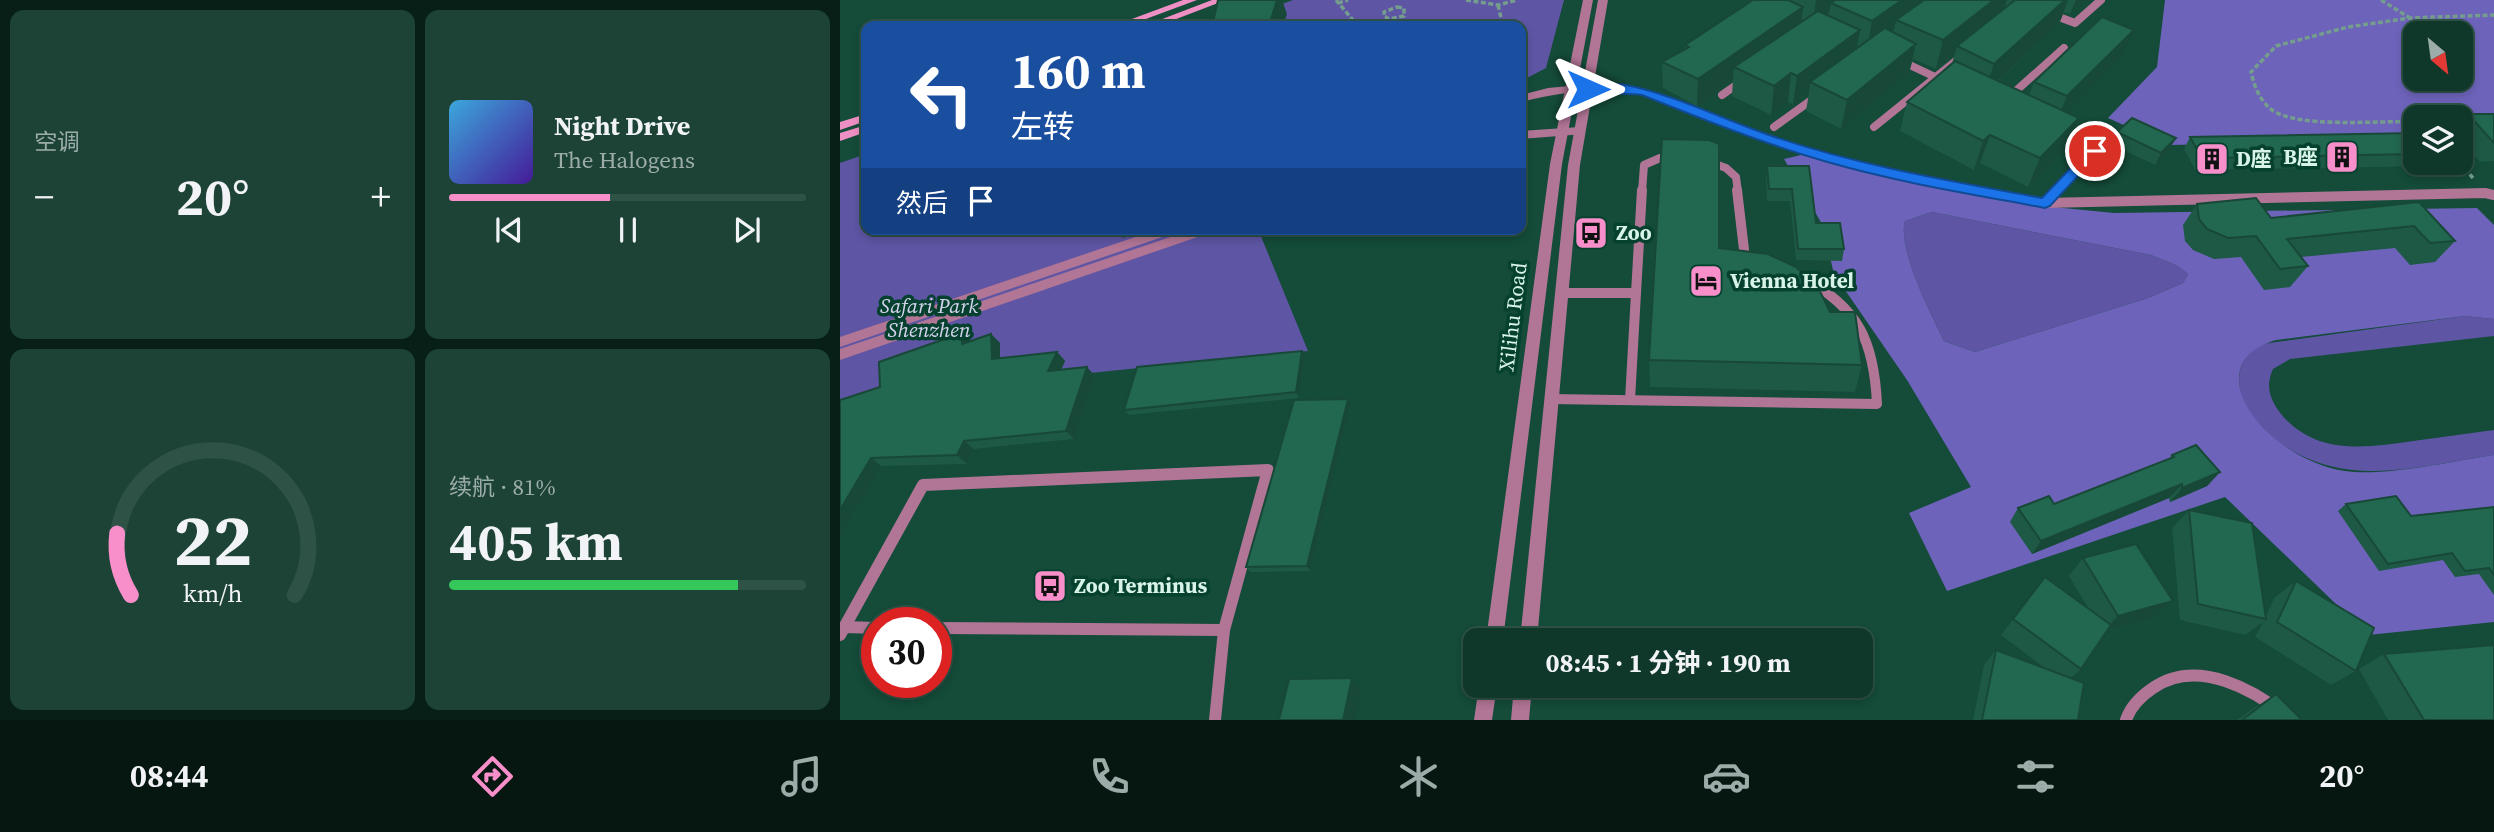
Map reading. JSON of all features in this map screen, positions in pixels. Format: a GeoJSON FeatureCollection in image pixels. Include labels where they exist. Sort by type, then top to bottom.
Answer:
{"type":"FeatureCollection","features":[{"type":"Feature","properties":{"kind":"main road"},"geometry":{"type":"LineString","coordinates":[[1132,21],[1192,0]]}},
{"type":"Feature","properties":{"kind":"main road"},"geometry":{"type":"LineString","coordinates":[[1163,21],[1221,0]]}},
{"type":"Feature","properties":{"kind":"main road"},"geometry":{"type":"LineString","coordinates":[[840,126],[861,119]]}},
{"type":"Feature","properties":{"kind":"main road"},"geometry":{"type":"LineString","coordinates":[[840,138],[861,130]]}},
{"type":"Feature","properties":{"kind":"street","name":"Xilihu Road"},"geometry":{"type":"LineString","coordinates":[[1495,628],[1562,131],[1588,0]]}},
{"type":"Feature","properties":{"kind":"street"},"geometry":{"type":"LineString","coordinates":[[1529,628],[1574,166],[1603,0]]}},
{"type":"Feature","properties":{"kind":"street"},"geometry":{"type":"LineString","coordinates":[[1526,98],[1548,92],[1588,89],[1621,88],[1645,92],[1767,139],[1830,158],[1897,175],[2045,203]]}},
{"type":"Feature","properties":{"kind":"street"},"geometry":{"type":"LineString","coordinates":[[1526,135],[1580,131]]}},
{"type":"Feature","properties":{"kind":"street"},"geometry":{"type":"LineString","coordinates":[[840,342],[1155,235]]}},
{"type":"Feature","properties":{"kind":"street"},"geometry":{"type":"LineString","coordinates":[[840,355],[1190,235]]}},
{"type":"Feature","properties":{"kind":"street"},"geometry":{"type":"LineString","coordinates":[[1483,720],[1486,698]]}},
{"type":"Feature","properties":{"kind":"street"},"geometry":{"type":"LineString","coordinates":[[1520,720],[1522,698]]}},
{"type":"Feature","properties":{"kind":"lane"},"geometry":{"type":"LineString","coordinates":[[2042,10],[2075,23],[2101,0]]}},
{"type":"Feature","properties":{"kind":"lane"},"geometry":{"type":"LineString","coordinates":[[1874,127],[1975,45]]}},
{"type":"Feature","properties":{"kind":"lane"},"geometry":{"type":"LineString","coordinates":[[1998,106],[2064,48]]}},
{"type":"Feature","properties":{"kind":"lane"},"geometry":{"type":"LineString","coordinates":[[1885,54],[1961,89]]}},
{"type":"Feature","properties":{"kind":"lane"},"geometry":{"type":"LineString","coordinates":[[1722,95],[1745,79]]}},
{"type":"Feature","properties":{"kind":"lane"},"geometry":{"type":"LineString","coordinates":[[1774,127],[1826,89]]}},
{"type":"Feature","properties":{"kind":"lane"},"geometry":{"type":"LineString","coordinates":[[2045,203],[2095,151],[2047,129]]}},
{"type":"Feature","properties":{"kind":"lane"},"geometry":{"type":"LineString","coordinates":[[1630,400],[1644,165],[1660,158],[1685,155]]}},
{"type":"Feature","properties":{"kind":"lane"},"geometry":{"type":"LineString","coordinates":[[1698,158],[1726,168],[1736,177],[1745,258],[1757,261]]}},
{"type":"Feature","properties":{"kind":"lane"},"geometry":{"type":"LineString","coordinates":[[2045,203],[2489,194],[2494,202]]}},
{"type":"Feature","properties":{"kind":"lane"},"geometry":{"type":"LineString","coordinates":[[1551,399],[1878,404],[1872,352],[1858,329],[1840,302],[1818,284],[1793,273]]}},
{"type":"Feature","properties":{"kind":"lane"},"geometry":{"type":"LineString","coordinates":[[1562,293],[1636,293]]}},
{"type":"Feature","properties":{"kind":"lane"},"geometry":{"type":"LineString","coordinates":[[842,631],[923,485],[1268,470],[1224,630],[1214,720]]}},
{"type":"Feature","properties":{"kind":"lane"},"geometry":{"type":"LineString","coordinates":[[952,628],[1224,630]]}},
{"type":"Feature","properties":{"kind":"lane"},"geometry":{"type":"LineString","coordinates":[[842,631],[861,629]]}},
{"type":"Feature","properties":{"kind":"lane"},"geometry":{"type":"LineString","coordinates":[[2126,720],[2129,708],[2155,684],[2192,675],[2235,683],[2278,707],[2291,720]]}},
{"type":"Feature","properties":{"kind":"path"},"geometry":{"type":"LineString","coordinates":[[1337,2],[1348,0]]}},
{"type":"Feature","properties":{"kind":"path"},"geometry":{"type":"LineString","coordinates":[[1390,19],[1384,16],[1384,12],[1399,7],[1403,0]]}},
{"type":"Feature","properties":{"kind":"path"},"geometry":{"type":"LineString","coordinates":[[1466,0],[1498,5],[1517,0]]}},
{"type":"Feature","properties":{"kind":"path"},"geometry":{"type":"LineString","coordinates":[[2381,0],[2410,18]]}},
{"type":"Feature","properties":{"kind":"path"},"geometry":{"type":"LineString","coordinates":[[1337,2],[1354,21]]}},
{"type":"Feature","properties":{"kind":"path"},"geometry":{"type":"LineString","coordinates":[[1498,5],[1502,21]]}},
{"type":"Feature","properties":{"kind":"path"},"geometry":{"type":"LineString","coordinates":[[1387,21],[1404,16],[1406,12],[1399,7]]}},
{"type":"Feature","properties":{"kind":"path"},"geometry":{"type":"LineString","coordinates":[[2403,122],[2323,120],[2278,113],[2255,91],[2251,72],[2276,46],[2348,27],[2410,18],[2494,15]]}},
{"type":"Feature","properties":{"kind":"green space"},"geometry":{"type":"Polygon","coordinates":[[[1293,0],[1564,0],[1546,68],[1526,78],[1526,21],[1236,21],[1293,0]]]}},
{"type":"Feature","properties":{"kind":"green space","name":"Safari Park Shenzhen"},"geometry":{"type":"Polygon","coordinates":[[[861,156],[861,235],[1260,235],[1308,351],[1010,381],[840,447],[840,163],[861,156]]]}},
{"type":"Feature","properties":{"kind":"green space"},"geometry":{"type":"Polygon","coordinates":[[[1932,212],[2151,255],[2176,265],[2188,274],[2183,283],[2148,298],[1975,352],[1944,341],[1910,264],[1904,233],[1905,221],[1932,212]]]}},
{"type":"Feature","properties":{"kind":"green space"},"geometry":{"type":"Polygon","coordinates":[[[2465,316],[2494,319],[2494,336],[2290,359],[2273,369],[2269,381],[2270,393],[2277,409],[2295,428],[2326,443],[2377,446],[2494,430],[2494,455],[2382,471],[2328,465],[2302,456],[2276,440],[2255,419],[2243,400],[2239,385],[2242,364],[2250,353],[2262,344],[2465,316]]]}},
{"type":"Feature","properties":{"kind":"shaded area"},"geometry":{"type":"Polygon","coordinates":[[[2165,0],[2494,0],[2494,127],[2473,128],[2473,105],[2403,105],[2403,141],[2168,145],[2108,118],[2157,67],[2165,0]]]}},
{"type":"Feature","properties":{"kind":"shaded area"},"geometry":{"type":"Polygon","coordinates":[[[1801,155],[1905,180],[2033,205],[2114,213],[2477,208],[2494,225],[2494,319],[2465,316],[2276,340],[2258,348],[2246,358],[2240,370],[2239,384],[2250,412],[2260,425],[2289,449],[2326,466],[2345,471],[2379,472],[2494,455],[2494,622],[2368,635],[2225,497],[1947,591],[1909,513],[1971,487],[1907,380],[1834,274],[1822,224],[1784,159],[1801,155]],[[1932,212],[1905,221],[1904,233],[1910,264],[1944,341],[1975,352],[2148,298],[2183,283],[2188,274],[2176,265],[2151,255],[1932,212]]]}},
{"type":"Feature","properties":{"kind":"building"},"geometry":{"type":"Polygon","coordinates":[[[1218,0],[1277,0],[1271,21],[1213,21],[1218,0]]]}},
{"type":"Feature","properties":{"kind":"building"},"geometry":{"type":"Polygon","coordinates":[[[1753,0],[1788,0],[1803,7],[1698,79],[1662,62],[1689,47],[1685,45],[1753,0]]]}},
{"type":"Feature","properties":{"kind":"building"},"geometry":{"type":"Polygon","coordinates":[[[1835,0],[1902,0],[1872,21],[1831,3],[1835,0]]]}},
{"type":"Feature","properties":{"kind":"building"},"geometry":{"type":"Polygon","coordinates":[[[1924,0],[1994,0],[1943,40],[1896,20],[1924,0]]]}},
{"type":"Feature","properties":{"kind":"building"},"geometry":{"type":"Polygon","coordinates":[[[2015,0],[2065,0],[1994,64],[1957,46],[2015,0]]]}},
{"type":"Feature","properties":{"kind":"building"},"geometry":{"type":"Polygon","coordinates":[[[1818,11],[1860,30],[1797,76],[1791,73],[1774,86],[1734,67],[1818,11]]]}},
{"type":"Feature","properties":{"kind":"building"},"geometry":{"type":"Polygon","coordinates":[[[2102,17],[2134,30],[2067,96],[2034,82],[2102,17]]]}},
{"type":"Feature","properties":{"kind":"building"},"geometry":{"type":"Polygon","coordinates":[[[1885,28],[1916,44],[1847,100],[1810,82],[1885,28]]]}},
{"type":"Feature","properties":{"kind":"building"},"geometry":{"type":"Polygon","coordinates":[[[1955,61],[2079,118],[2040,158],[1990,135],[1983,141],[1907,102],[1955,61]]]}},
{"type":"Feature","properties":{"kind":"building"},"geometry":{"type":"Polygon","coordinates":[[[2473,114],[2494,114],[2494,143],[2473,120],[2473,114]]]}},
{"type":"Feature","properties":{"kind":"building"},"geometry":{"type":"Polygon","coordinates":[[[2132,118],[2176,138],[2161,153],[2117,132],[2132,118]]]}},
{"type":"Feature","properties":{"kind":"building"},"geometry":{"type":"Polygon","coordinates":[[[2403,133],[2403,154],[2202,158],[2190,137],[2403,133]]]}},
{"type":"Feature","properties":{"kind":"building","name":"Vienna Hotel"},"geometry":{"type":"Polygon","coordinates":[[[1662,139],[1709,140],[1719,144],[1719,248],[1768,254],[1796,267],[1818,287],[1830,312],[1855,312],[1862,365],[1649,360],[1662,139]]]}},
{"type":"Feature","properties":{"kind":"building"},"geometry":{"type":"Polygon","coordinates":[[[1767,166],[1809,166],[1816,223],[1840,223],[1844,249],[1798,249],[1792,189],[1769,189],[1767,166]]]}},
{"type":"Feature","properties":{"kind":"building"},"geometry":{"type":"Polygon","coordinates":[[[2256,198],[2271,218],[2419,202],[2455,241],[2430,243],[2414,226],[2287,239],[2308,266],[2280,269],[2256,236],[2228,238],[2207,229],[2199,219],[2197,204],[2256,198]]]}},
{"type":"Feature","properties":{"kind":"building"},"geometry":{"type":"Polygon","coordinates":[[[962,333],[962,344],[991,334],[992,359],[1057,352],[1048,371],[1087,367],[1066,431],[964,441],[957,455],[871,458],[840,510],[840,400],[880,387],[879,362],[962,333]]]}},
{"type":"Feature","properties":{"kind":"building"},"geometry":{"type":"Polygon","coordinates":[[[1302,351],[1296,392],[1124,410],[1137,367],[1302,351]]]}},
{"type":"Feature","properties":{"kind":"building"},"geometry":{"type":"Polygon","coordinates":[[[1348,399],[1307,566],[1246,567],[1294,400],[1348,399]]]}},
{"type":"Feature","properties":{"kind":"building"},"geometry":{"type":"Polygon","coordinates":[[[2196,445],[2220,472],[2182,488],[2182,484],[2041,541],[2018,508],[2049,496],[2054,504],[2174,457],[2172,455],[2196,445]]]}},
{"type":"Feature","properties":{"kind":"building"},"geometry":{"type":"Polygon","coordinates":[[[2396,496],[2411,516],[2494,507],[2494,575],[2489,568],[2465,571],[2452,553],[2388,564],[2346,504],[2396,496]]]}},
{"type":"Feature","properties":{"kind":"building"},"geometry":{"type":"Polygon","coordinates":[[[2189,510],[2252,523],[2266,619],[2198,604],[2189,510]]]}},
{"type":"Feature","properties":{"kind":"building"},"geometry":{"type":"Polygon","coordinates":[[[2136,544],[2173,601],[2118,616],[2083,558],[2136,544]]]}},
{"type":"Feature","properties":{"kind":"building"},"geometry":{"type":"Polygon","coordinates":[[[2045,577],[2111,625],[2081,669],[2013,619],[2045,577]]]}},
{"type":"Feature","properties":{"kind":"building"},"geometry":{"type":"Polygon","coordinates":[[[2296,581],[2374,628],[2356,671],[2277,622],[2296,581]]]}},
{"type":"Feature","properties":{"kind":"building"},"geometry":{"type":"Polygon","coordinates":[[[2494,645],[2494,720],[2424,720],[2384,654],[2494,645]]]}},
{"type":"Feature","properties":{"kind":"building"},"geometry":{"type":"Polygon","coordinates":[[[1996,650],[2084,683],[2078,720],[1982,720],[1996,650]]]}},
{"type":"Feature","properties":{"kind":"building"},"geometry":{"type":"Polygon","coordinates":[[[1352,678],[1343,720],[1279,720],[1289,679],[1352,678]]]}},
{"type":"Feature","properties":{"kind":"building"},"geometry":{"type":"Polygon","coordinates":[[[2276,694],[2302,720],[2242,720],[2276,694]]]}},
{"type":"Feature","properties":{"kind":"place","name":"B座"},"geometry":{"type":"Point","coordinates":[2342,157]}},
{"type":"Feature","properties":{"kind":"place","name":"D座"},"geometry":{"type":"Point","coordinates":[2212,159]}},
{"type":"Feature","properties":{"kind":"place","name":"Zoo"},"geometry":{"type":"Point","coordinates":[1591,233]}},
{"type":"Feature","properties":{"kind":"place","name":"Vienna Hotel"},"geometry":{"type":"Point","coordinates":[1706,281]}},
{"type":"Feature","properties":{"kind":"place","name":"Zoo Terminus"},"geometry":{"type":"Point","coordinates":[1050,586]}},
{"type":"Feature","properties":{"kind":"route"},"geometry":{"type":"LineString","coordinates":[[1588,89],[1621,88],[1645,92],[1767,139],[1830,158],[1968,190],[2045,203],[2095,151]]}}]}
